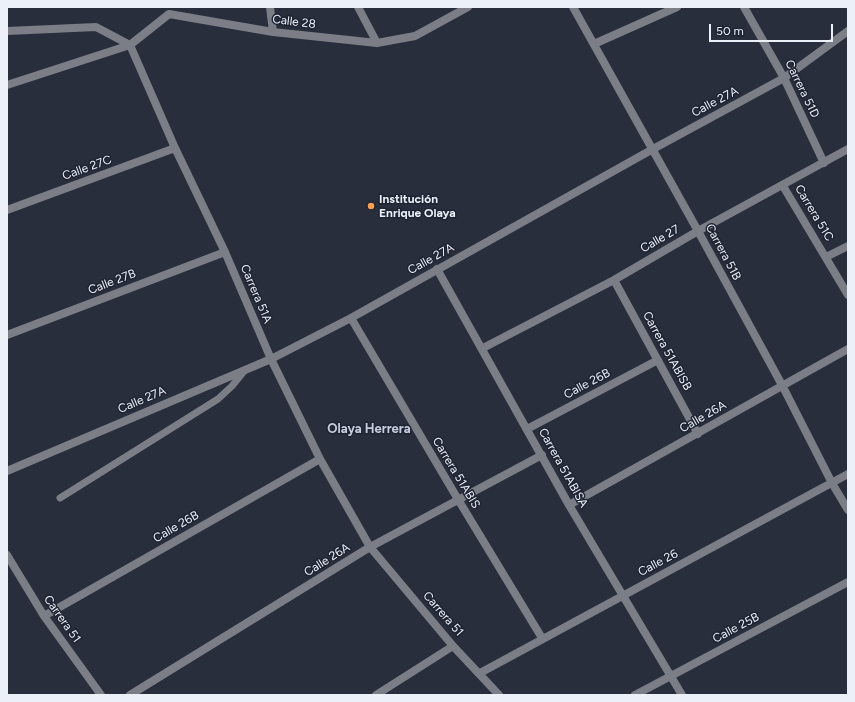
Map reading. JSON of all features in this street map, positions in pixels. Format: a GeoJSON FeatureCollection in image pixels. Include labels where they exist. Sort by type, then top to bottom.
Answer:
{"type":"FeatureCollection","features":[{"type":"Feature","properties":{"kind":"street"},"geometry":{"type":"LineString","coordinates":[[270,7],[273,32]]}},
{"type":"Feature","properties":{"kind":"street"},"geometry":{"type":"LineString","coordinates":[[358,7],[377,43]]}},
{"type":"Feature","properties":{"kind":"street","name":"Carrera 51B"},"geometry":{"type":"LineString","coordinates":[[573,7],[698,230],[782,385],[832,483],[848,510]]}},
{"type":"Feature","properties":{"kind":"street"},"geometry":{"type":"LineString","coordinates":[[594,44],[677,7]]}},
{"type":"Feature","properties":{"kind":"street","name":"Carrera 51D"},"geometry":{"type":"LineString","coordinates":[[744,7],[784,78],[824,163]]}},
{"type":"Feature","properties":{"kind":"street","name":"Calle 28"},"geometry":{"type":"LineString","coordinates":[[7,85],[130,45],[168,10],[273,32],[377,43],[415,36],[465,8]]}},
{"type":"Feature","properties":{"kind":"street"},"geometry":{"type":"LineString","coordinates":[[7,31],[96,27],[130,45]]}},
{"type":"Feature","properties":{"kind":"street","name":"Calle 27A"},"geometry":{"type":"LineString","coordinates":[[7,471],[271,359],[352,318],[653,149],[784,78],[848,31]]}},
{"type":"Feature","properties":{"kind":"street","name":"Carrera 51A"},"geometry":{"type":"LineString","coordinates":[[130,45],[175,148],[225,252],[271,359],[320,460],[370,548]]}},
{"type":"Feature","properties":{"kind":"street","name":"Calle 27C"},"geometry":{"type":"LineString","coordinates":[[7,210],[175,148]]}},
{"type":"Feature","properties":{"kind":"street","name":"Calle 27"},"geometry":{"type":"LineString","coordinates":[[483,348],[614,280],[698,230],[783,186],[848,149]]}},
{"type":"Feature","properties":{"kind":"street","name":"Carrera 51C"},"geometry":{"type":"LineString","coordinates":[[783,186],[848,295]]}},
{"type":"Feature","properties":{"kind":"street"},"geometry":{"type":"LineString","coordinates":[[826,257],[848,246]]}},
{"type":"Feature","properties":{"kind":"street","name":"Calle 27B"},"geometry":{"type":"LineString","coordinates":[[7,335],[225,252]]}},
{"type":"Feature","properties":{"kind":"street","name":"Carrera 51ABISA"},"geometry":{"type":"LineString","coordinates":[[438,269],[542,455],[568,505],[682,695]]}},
{"type":"Feature","properties":{"kind":"street","name":"Carrera 51ABISB"},"geometry":{"type":"LineString","coordinates":[[614,280],[698,434]]}},
{"type":"Feature","properties":{"kind":"street","name":"Carrera 51ABIS"},"geometry":{"type":"LineString","coordinates":[[352,318],[459,501],[542,638]]}},
{"type":"Feature","properties":{"kind":"street","name":"Calle 26A"},"geometry":{"type":"LineString","coordinates":[[568,505],[698,434],[782,385],[848,349]]}},
{"type":"Feature","properties":{"kind":"street","name":"Calle 26B"},"geometry":{"type":"LineString","coordinates":[[527,429],[658,360]]}},
{"type":"Feature","properties":{"kind":"street","name":"Calle 26A"},"geometry":{"type":"LineString","coordinates":[[130,695],[370,548],[542,455]]}},
{"type":"Feature","properties":{"kind":"street","name":"Calle 26B"},"geometry":{"type":"LineString","coordinates":[[44,616],[320,460]]}},
{"type":"Feature","properties":{"kind":"street","name":"Calle 26"},"geometry":{"type":"LineString","coordinates":[[480,673],[542,638],[848,474]]}},
{"type":"Feature","properties":{"kind":"street","name":"Carrera 51"},"geometry":{"type":"LineString","coordinates":[[370,548],[453,646],[480,673],[499,695]]}},
{"type":"Feature","properties":{"kind":"street","name":"Carrera 51"},"geometry":{"type":"LineString","coordinates":[[7,555],[44,616],[101,695]]}},
{"type":"Feature","properties":{"kind":"street","name":"Calle 25B"},"geometry":{"type":"LineString","coordinates":[[635,695],[848,582]]}},
{"type":"Feature","properties":{"kind":"street"},"geometry":{"type":"LineString","coordinates":[[376,695],[453,646]]}},
{"type":"Feature","properties":{"kind":"street"},"geometry":{"type":"LineString","coordinates":[[651,695],[656,684]]}},
{"type":"Feature","properties":{"kind":"lane"},"geometry":{"type":"LineString","coordinates":[[60,498],[218,399],[232,386],[245,370]]}},
{"type":"Feature","properties":{"kind":"place","name":"Institución Enrique Olaya"},"geometry":{"type":"Point","coordinates":[371,206]}},
{"type":"Feature","properties":{"kind":"district","name":"Olaya Herrera"},"geometry":{"type":"Point","coordinates":[369,429]}}]}
